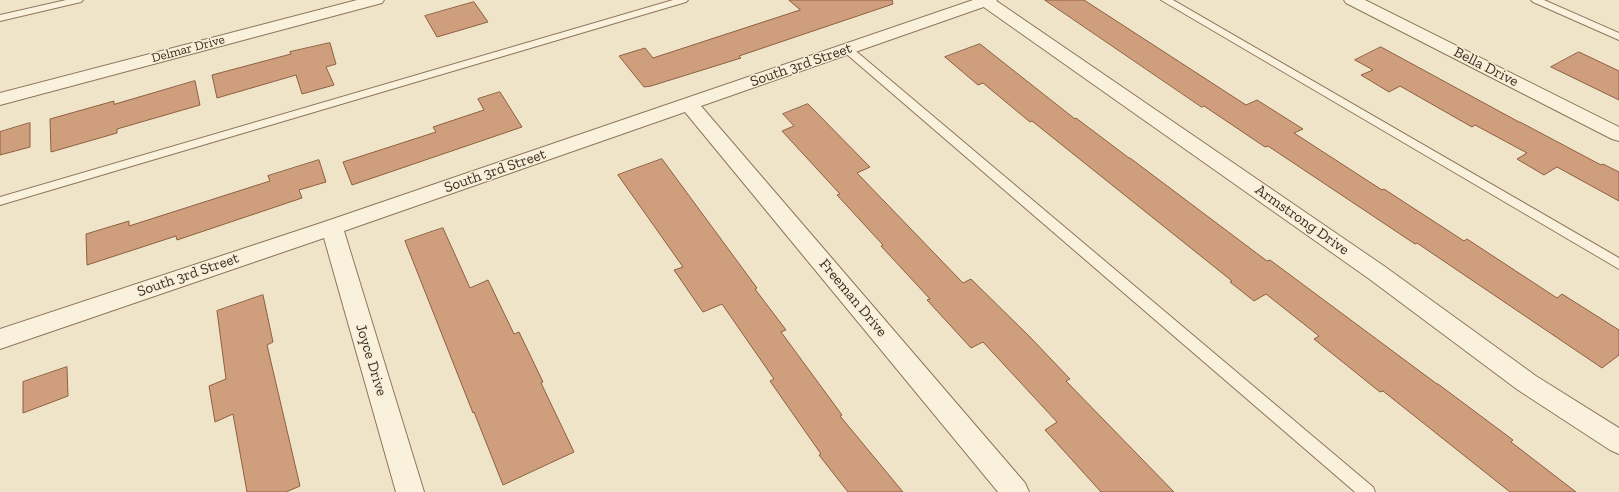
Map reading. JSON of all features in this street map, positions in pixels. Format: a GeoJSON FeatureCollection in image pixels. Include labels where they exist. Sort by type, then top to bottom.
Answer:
{"type":"FeatureCollection","features":[{"type":"Feature","properties":{"kind":"street","name":"Delmar Drive"},"geometry":{"type":"LineString","coordinates":[[0,98],[376,0]]}},
{"type":"Feature","properties":{"kind":"street","name":"South 3rd Street"},"geometry":{"type":"LineString","coordinates":[[0,339],[690,104],[986,0]]}},
{"type":"Feature","properties":{"kind":"street","name":"Armstrong Drive"},"geometry":{"type":"LineString","coordinates":[[986,0],[1376,272],[1527,382],[1619,442]]}},
{"type":"Feature","properties":{"kind":"street","name":"Bella Drive"},"geometry":{"type":"LineString","coordinates":[[1352,0],[1619,135]]}},
{"type":"Feature","properties":{"kind":"street","name":"Freeman Drive"},"geometry":{"type":"LineString","coordinates":[[690,104],[1015,492]]}},
{"type":"Feature","properties":{"kind":"street","name":"Joyce Drive"},"geometry":{"type":"LineString","coordinates":[[332,227],[410,492]]}},
{"type":"Feature","properties":{"kind":"lane"},"geometry":{"type":"LineString","coordinates":[[0,18],[78,0]]}},
{"type":"Feature","properties":{"kind":"lane"},"geometry":{"type":"LineString","coordinates":[[0,202],[683,0]]}},
{"type":"Feature","properties":{"kind":"lane"},"geometry":{"type":"LineString","coordinates":[[1166,0],[1619,264]]}},
{"type":"Feature","properties":{"kind":"lane"},"geometry":{"type":"LineString","coordinates":[[1536,0],[1619,37]]}},
{"type":"Feature","properties":{"kind":"lane"},"geometry":{"type":"LineString","coordinates":[[847,49],[1368,492]]}},
{"type":"Feature","properties":{"kind":"building"},"geometry":{"type":"Polygon","coordinates":[[[789,0],[892,0],[893,4],[739,56],[741,58],[651,86],[644,87],[619,56],[645,48],[653,58],[800,10],[789,0]]]}},
{"type":"Feature","properties":{"kind":"building"},"geometry":{"type":"Polygon","coordinates":[[[1045,0],[1084,0],[1246,105],[1257,100],[1303,129],[1294,133],[1382,190],[1384,189],[1464,241],[1467,239],[1557,298],[1562,294],[1619,330],[1619,355],[1602,368],[1417,243],[1415,244],[1268,146],[1265,147],[1204,106],[1202,107],[1045,0]]]}},
{"type":"Feature","properties":{"kind":"building"},"geometry":{"type":"Polygon","coordinates":[[[474,2],[488,22],[437,37],[425,16],[474,2]]]}},
{"type":"Feature","properties":{"kind":"building"},"geometry":{"type":"Polygon","coordinates":[[[330,43],[336,64],[326,67],[334,85],[302,94],[296,75],[217,98],[212,75],[291,54],[290,52],[330,43]]]}},
{"type":"Feature","properties":{"kind":"building"},"geometry":{"type":"Polygon","coordinates":[[[980,44],[1075,119],[1076,118],[1267,261],[1270,260],[1513,440],[1511,442],[1576,492],[1510,492],[1383,391],[1380,392],[1314,339],[1319,336],[1266,294],[1254,301],[1230,282],[1232,281],[1032,121],[1030,122],[983,83],[978,85],[945,57],[980,44]]]}},
{"type":"Feature","properties":{"kind":"building"},"geometry":{"type":"Polygon","coordinates":[[[1381,47],[1519,122],[1601,165],[1603,164],[1619,172],[1619,201],[1557,167],[1544,175],[1517,159],[1527,153],[1475,125],[1472,127],[1400,86],[1389,92],[1361,75],[1373,70],[1355,60],[1381,47]]]}},
{"type":"Feature","properties":{"kind":"building"},"geometry":{"type":"Polygon","coordinates":[[[1579,52],[1619,71],[1619,100],[1551,67],[1579,52]]]}},
{"type":"Feature","properties":{"kind":"building"},"geometry":{"type":"Polygon","coordinates":[[[195,81],[200,105],[117,129],[117,133],[51,152],[50,119],[114,101],[114,104],[195,81]]]}},
{"type":"Feature","properties":{"kind":"building"},"geometry":{"type":"Polygon","coordinates":[[[500,92],[522,127],[352,185],[343,162],[436,132],[433,127],[484,110],[478,99],[500,92]]]}},
{"type":"Feature","properties":{"kind":"building"},"geometry":{"type":"Polygon","coordinates":[[[808,104],[870,167],[857,173],[963,283],[971,279],[1030,337],[1070,379],[1066,381],[1174,492],[1101,492],[1045,430],[1057,422],[983,342],[971,348],[927,300],[930,299],[881,246],[883,245],[837,195],[840,194],[782,131],[794,126],[783,114],[808,104]]]}},
{"type":"Feature","properties":{"kind":"building"},"geometry":{"type":"Polygon","coordinates":[[[30,123],[30,147],[0,155],[0,132],[30,123]]]}},
{"type":"Feature","properties":{"kind":"building"},"geometry":{"type":"Polygon","coordinates":[[[662,159],[757,288],[755,289],[786,330],[781,332],[842,415],[840,416],[903,492],[848,492],[819,455],[821,454],[770,381],[774,379],[722,304],[703,312],[674,270],[683,267],[618,175],[662,159]]]}},
{"type":"Feature","properties":{"kind":"building"},"geometry":{"type":"Polygon","coordinates":[[[319,160],[326,182],[299,190],[302,198],[177,240],[176,236],[87,265],[86,234],[129,221],[129,226],[270,181],[268,176],[319,160]]]}},
{"type":"Feature","properties":{"kind":"building"},"geometry":{"type":"Polygon","coordinates":[[[443,228],[470,288],[488,280],[514,334],[519,332],[543,382],[541,383],[574,452],[503,485],[405,241],[443,228]]]}},
{"type":"Feature","properties":{"kind":"building"},"geometry":{"type":"Polygon","coordinates":[[[263,295],[273,342],[267,345],[300,486],[286,492],[247,492],[233,414],[215,422],[209,386],[226,379],[217,311],[263,295]]]}},
{"type":"Feature","properties":{"kind":"building"},"geometry":{"type":"Polygon","coordinates":[[[67,367],[68,396],[23,413],[23,382],[67,367]]]}}]}
